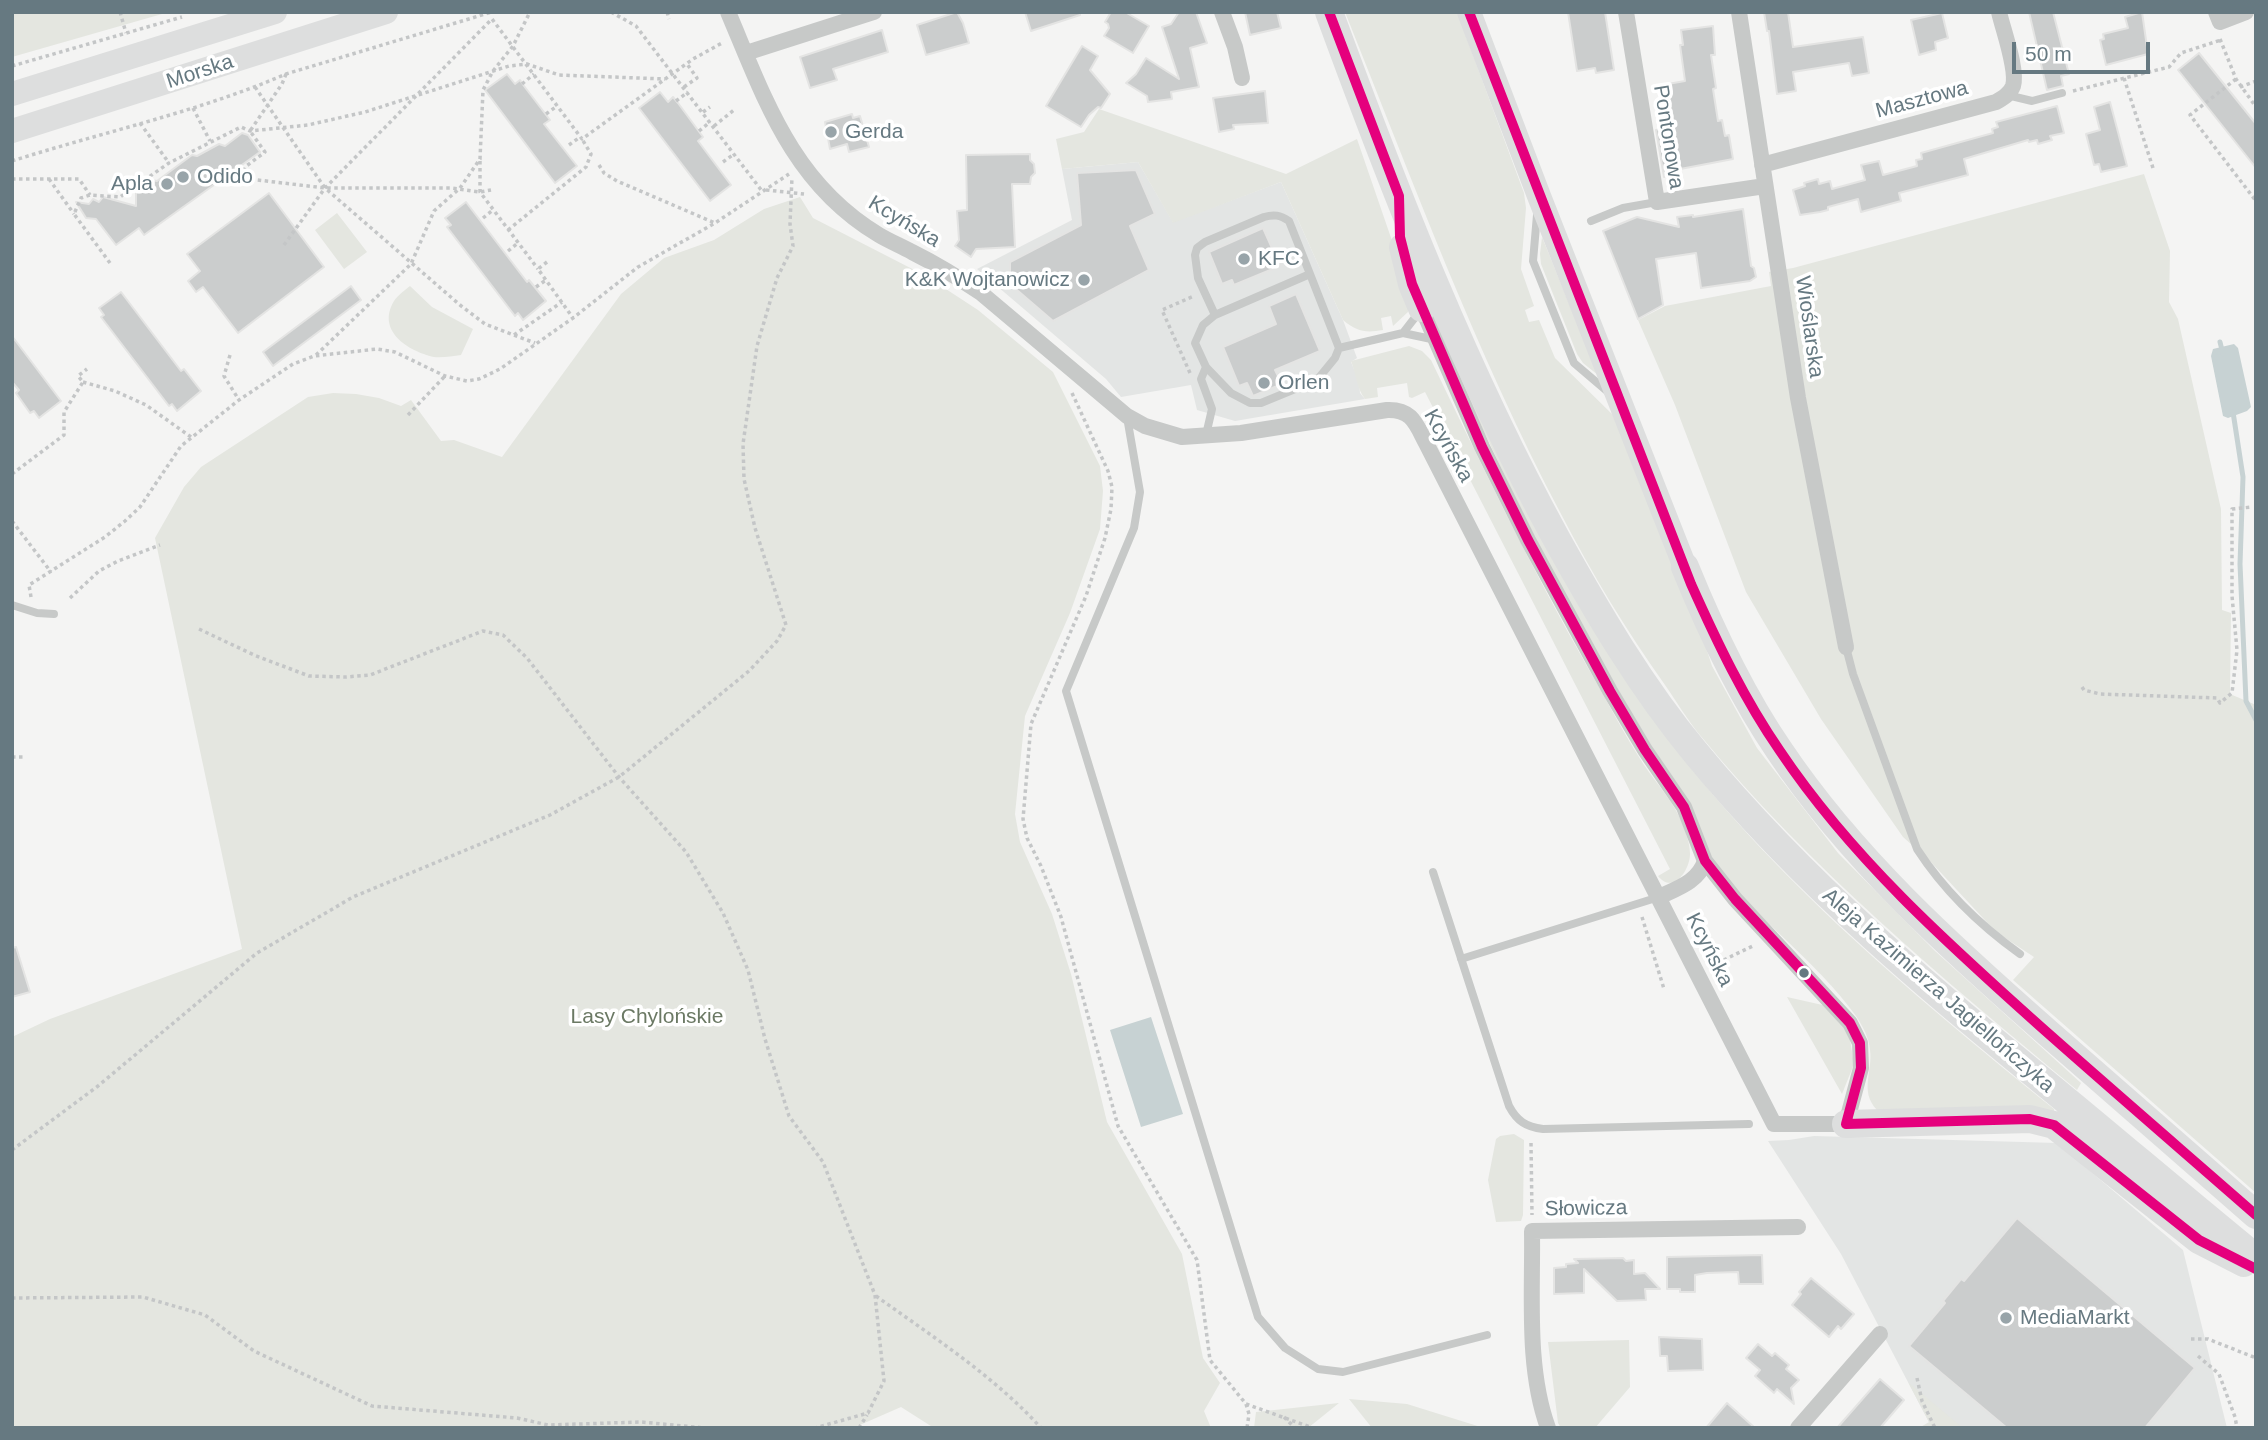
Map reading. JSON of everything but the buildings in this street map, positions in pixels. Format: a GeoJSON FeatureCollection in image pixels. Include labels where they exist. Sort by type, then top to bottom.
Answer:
{"type":"FeatureCollection","features":[{"type":"Feature","properties":{"kind":"highway","name":"Aleja Kazimierza Jagiellończyka"},"geometry":{"type":"LineString","coordinates":[[1329,12],[1456,337],[1540,509],[1592,602],[1660,707],[1693,750],[1772,841],[1897,961],[2256,1258]]}},
{"type":"Feature","properties":{"kind":"highway"},"geometry":{"type":"LineString","coordinates":[[1399,196],[1400,237],[1412,284],[1422,308]]}},
{"type":"Feature","properties":{"kind":"highway","name":"Aleja Kazimierza Jagiellończyka"},"geometry":{"type":"LineString","coordinates":[[1685,567],[1721,651],[1760,720],[1798,778],[1863,857],[1915,911],[2009,999],[2256,1215]]}},
{"type":"Feature","properties":{"kind":"highway"},"geometry":{"type":"LineString","coordinates":[[1846,1124],[2030,1119],[2054,1125],[2199,1240],[2256,1269]]}},
{"type":"Feature","properties":{"kind":"main road","name":"Morska"},"geometry":{"type":"LineString","coordinates":[[12,93],[275,12]]}},
{"type":"Feature","properties":{"kind":"main road","name":"Morska"},"geometry":{"type":"LineString","coordinates":[[12,131],[386,12]]}},
{"type":"Feature","properties":{"kind":"main road","name":"Aleja Kazimierza Jagiellończyka"},"geometry":{"type":"LineString","coordinates":[[1469,12],[1685,567]]}},
{"type":"Feature","properties":{"kind":"street","name":"Kcyńska"},"geometry":{"type":"LineString","coordinates":[[728,12],[772,117],[802,164],[830,197],[878,235],[956,276],[981,293],[1127,416],[1145,426],[1182,437],[1241,433],[1387,410],[1400,409],[1407,412],[1426,443],[1774,1124],[1846,1124]]}},
{"type":"Feature","properties":{"kind":"street"},"geometry":{"type":"LineString","coordinates":[[746,53],[874,12]]}},
{"type":"Feature","properties":{"kind":"street"},"geometry":{"type":"LineString","coordinates":[[1222,12],[1236,47],[1242,78]]}},
{"type":"Feature","properties":{"kind":"street","name":"Pontonowa"},"geometry":{"type":"LineString","coordinates":[[1626,12],[1657,202],[1765,186]]}},
{"type":"Feature","properties":{"kind":"street","name":"Wioślarska"},"geometry":{"type":"LineString","coordinates":[[1739,12],[1798,398],[1846,647]]}},
{"type":"Feature","properties":{"kind":"street"},"geometry":{"type":"LineString","coordinates":[[1999,12],[2014,74],[2013,86],[2007,95]]}},
{"type":"Feature","properties":{"kind":"street"},"geometry":{"type":"LineString","coordinates":[[2216,12],[2220,22],[2246,12]]}},
{"type":"Feature","properties":{"kind":"street","name":"Masztowa"},"geometry":{"type":"LineString","coordinates":[[1762,165],[1996,102],[2007,95]]}},
{"type":"Feature","properties":{"kind":"street"},"geometry":{"type":"LineString","coordinates":[[1422,308],[1482,447],[1532,548],[1645,750],[1684,807],[1705,861],[1735,899],[1850,1023],[1860,1043],[1861,1068],[1846,1124]]}},
{"type":"Feature","properties":{"kind":"street"},"geometry":{"type":"LineString","coordinates":[[1659,897],[1686,885],[1697,876],[1705,861]]}},
{"type":"Feature","properties":{"kind":"street","name":"Słowicza"},"geometry":{"type":"LineString","coordinates":[[1548,1428],[1542,1409],[1534,1351],[1532,1231],[1798,1227]]}},
{"type":"Feature","properties":{"kind":"street"},"geometry":{"type":"LineString","coordinates":[[1798,1428],[1880,1334]]}},
{"type":"Feature","properties":{"kind":"lane"},"geometry":{"type":"LineString","coordinates":[[2007,95],[2032,102],[2062,93]]}},
{"type":"Feature","properties":{"kind":"lane"},"geometry":{"type":"LineString","coordinates":[[1591,221],[1623,208],[1657,202]]}},
{"type":"Feature","properties":{"kind":"lane"},"geometry":{"type":"LineString","coordinates":[[1215,315],[1195,266],[1197,248],[1205,242],[1272,214],[1282,216],[1289,221],[1310,274],[1339,348],[1335,358],[1317,380],[1261,403],[1250,403],[1231,393],[1206,368],[1195,343],[1203,325],[1215,315],[1310,274]]}},
{"type":"Feature","properties":{"kind":"lane"},"geometry":{"type":"LineString","coordinates":[[1403,333],[1422,308]]}},
{"type":"Feature","properties":{"kind":"lane"},"geometry":{"type":"LineString","coordinates":[[1339,348],[1403,333],[1436,340]]}},
{"type":"Feature","properties":{"kind":"lane"},"geometry":{"type":"LineString","coordinates":[[1206,368],[1201,379],[1212,409],[1206,436]]}},
{"type":"Feature","properties":{"kind":"lane"},"geometry":{"type":"LineString","coordinates":[[1127,416],[1140,492],[1133,527],[1066,691],[1258,1317],[1284,1348],[1318,1369],[1343,1371],[1487,1335]]}},
{"type":"Feature","properties":{"kind":"lane"},"geometry":{"type":"LineString","coordinates":[[12,605],[37,613],[54,614]]}},
{"type":"Feature","properties":{"kind":"lane"},"geometry":{"type":"LineString","coordinates":[[1846,647],[1853,674],[1917,849],[1929,868],[1958,899],[1997,937],[2020,954]]}},
{"type":"Feature","properties":{"kind":"lane"},"geometry":{"type":"LineString","coordinates":[[1433,872],[1509,1106],[1525,1125],[1543,1129],[1749,1124]]}},
{"type":"Feature","properties":{"kind":"lane"},"geometry":{"type":"LineString","coordinates":[[1461,959],[1659,897]]}},
{"type":"Feature","properties":{"kind":"path"},"geometry":{"type":"LineString","coordinates":[[120,12],[127,33]]}},
{"type":"Feature","properties":{"kind":"path"},"geometry":{"type":"LineString","coordinates":[[12,161],[96,134],[193,108],[286,74],[492,12]]}},
{"type":"Feature","properties":{"kind":"path"},"geometry":{"type":"LineString","coordinates":[[530,12],[513,46],[493,71],[483,90],[480,192],[573,318]]}},
{"type":"Feature","properties":{"kind":"path"},"geometry":{"type":"LineString","coordinates":[[611,12],[636,26],[763,190],[808,195]]}},
{"type":"Feature","properties":{"kind":"path"},"geometry":{"type":"LineString","coordinates":[[667,12],[669,19]]}},
{"type":"Feature","properties":{"kind":"path"},"geometry":{"type":"LineString","coordinates":[[12,66],[185,16]]}},
{"type":"Feature","properties":{"kind":"path"},"geometry":{"type":"LineString","coordinates":[[284,245],[325,188],[492,19],[591,154],[586,167],[508,230]]}},
{"type":"Feature","properties":{"kind":"path"},"geometry":{"type":"LineString","coordinates":[[2218,33],[2240,87],[2256,107]]}},
{"type":"Feature","properties":{"kind":"path"},"geometry":{"type":"LineString","coordinates":[[2062,93],[2169,67],[2181,53],[2221,40]]}},
{"type":"Feature","properties":{"kind":"path"},"geometry":{"type":"LineString","coordinates":[[569,145],[673,73],[721,44]]}},
{"type":"Feature","properties":{"kind":"path"},"geometry":{"type":"LineString","coordinates":[[250,131],[329,121],[493,71],[527,64],[559,75],[665,79]]}},
{"type":"Feature","properties":{"kind":"path"},"geometry":{"type":"LineString","coordinates":[[684,87],[697,78],[687,64]]}},
{"type":"Feature","properties":{"kind":"path"},"geometry":{"type":"LineString","coordinates":[[250,131],[286,74]]}},
{"type":"Feature","properties":{"kind":"path"},"geometry":{"type":"LineString","coordinates":[[522,83],[534,74]]}},
{"type":"Feature","properties":{"kind":"path"},"geometry":{"type":"LineString","coordinates":[[2124,78],[2153,168]]}},
{"type":"Feature","properties":{"kind":"path"},"geometry":{"type":"LineString","coordinates":[[2236,79],[2190,115],[2256,201]]}},
{"type":"Feature","properties":{"kind":"path"},"geometry":{"type":"LineString","coordinates":[[2240,87],[2256,81]]}},
{"type":"Feature","properties":{"kind":"path"},"geometry":{"type":"LineString","coordinates":[[255,87],[325,188],[411,264],[485,324],[536,344]]}},
{"type":"Feature","properties":{"kind":"path"},"geometry":{"type":"LineString","coordinates":[[676,100],[688,92]]}},
{"type":"Feature","properties":{"kind":"path"},"geometry":{"type":"LineString","coordinates":[[545,114],[557,106]]}},
{"type":"Feature","properties":{"kind":"path"},"geometry":{"type":"LineString","coordinates":[[703,112],[710,107]]}},
{"type":"Feature","properties":{"kind":"path"},"geometry":{"type":"LineString","coordinates":[[193,108],[210,142]]}},
{"type":"Feature","properties":{"kind":"path"},"geometry":{"type":"LineString","coordinates":[[699,131],[734,110]]}},
{"type":"Feature","properties":{"kind":"path"},"geometry":{"type":"LineString","coordinates":[[141,123],[169,163]]}},
{"type":"Feature","properties":{"kind":"path"},"geometry":{"type":"LineString","coordinates":[[74,214],[81,198],[90,195],[121,197],[169,163],[242,127],[250,131],[265,152],[245,167],[241,178],[325,188],[460,188],[480,192],[491,190]]}},
{"type":"Feature","properties":{"kind":"path"},"geometry":{"type":"LineString","coordinates":[[723,162],[734,154]]}},
{"type":"Feature","properties":{"kind":"path"},"geometry":{"type":"LineString","coordinates":[[314,356],[411,264],[434,211],[460,188],[480,159]]}},
{"type":"Feature","properties":{"kind":"path"},"geometry":{"type":"LineString","coordinates":[[599,165],[604,173],[617,181],[715,223]]}},
{"type":"Feature","properties":{"kind":"path"},"geometry":{"type":"LineString","coordinates":[[12,1150],[98,1086],[257,953],[353,897],[550,816],[619,776],[749,671],[777,642],[786,625],[755,528],[744,479],[743,444],[757,346],[778,278],[793,246],[790,224],[793,171],[715,223],[638,267],[573,318],[500,369],[479,379],[467,381],[445,376],[395,352],[377,349],[314,356],[293,364],[271,377],[191,437],[171,458],[160,479],[139,507],[105,537],[30,585],[32,599]]}},
{"type":"Feature","properties":{"kind":"path"},"geometry":{"type":"LineString","coordinates":[[12,178],[79,179],[90,195]]}},
{"type":"Feature","properties":{"kind":"path"},"geometry":{"type":"LineString","coordinates":[[49,179],[110,263]]}},
{"type":"Feature","properties":{"kind":"path"},"geometry":{"type":"LineString","coordinates":[[766,180],[771,186]]}},
{"type":"Feature","properties":{"kind":"path"},"geometry":{"type":"LineString","coordinates":[[483,218],[493,210]]}},
{"type":"Feature","properties":{"kind":"path"},"geometry":{"type":"LineString","coordinates":[[508,251],[518,243]]}},
{"type":"Feature","properties":{"kind":"path"},"geometry":{"type":"LineString","coordinates":[[538,269],[547,262]]}},
{"type":"Feature","properties":{"kind":"path"},"geometry":{"type":"LineString","coordinates":[[536,287],[546,279]]}},
{"type":"Feature","properties":{"kind":"path"},"geometry":{"type":"LineString","coordinates":[[1193,380],[1161,310],[1204,292]]}},
{"type":"Feature","properties":{"kind":"path"},"geometry":{"type":"LineString","coordinates":[[514,335],[562,302]]}},
{"type":"Feature","properties":{"kind":"path"},"geometry":{"type":"LineString","coordinates":[[230,355],[223,376],[239,400]]}},
{"type":"Feature","properties":{"kind":"path"},"geometry":{"type":"LineString","coordinates":[[87,369],[78,376],[83,382],[115,391],[146,405],[191,437]]}},
{"type":"Feature","properties":{"kind":"path"},"geometry":{"type":"LineString","coordinates":[[408,415],[445,376]]}},
{"type":"Feature","properties":{"kind":"path"},"geometry":{"type":"LineString","coordinates":[[12,474],[64,435],[64,412],[83,382]]}},
{"type":"Feature","properties":{"kind":"path"},"geometry":{"type":"LineString","coordinates":[[1071,392],[1108,471],[1112,487],[1111,509],[1087,596],[1031,724],[1023,819],[1027,838],[1061,916],[1118,1126],[1197,1260],[1210,1360],[1246,1404],[1249,1414],[1247,1428]]}},
{"type":"Feature","properties":{"kind":"path"},"geometry":{"type":"LineString","coordinates":[[2082,687],[2100,694],[2217,698],[2220,703],[2232,693],[2237,650],[2232,596],[2232,509],[2252,507]]}},
{"type":"Feature","properties":{"kind":"path"},"geometry":{"type":"LineString","coordinates":[[12,521],[51,572]]}},
{"type":"Feature","properties":{"kind":"path"},"geometry":{"type":"LineString","coordinates":[[69,598],[99,571],[160,545]]}},
{"type":"Feature","properties":{"kind":"path"},"geometry":{"type":"LineString","coordinates":[[198,629],[254,655],[309,676],[370,675],[483,631],[503,635],[527,658],[619,776],[687,852],[723,913],[748,970],[765,1039],[789,1116],[823,1162],[875,1295],[884,1381],[859,1428]]}},
{"type":"Feature","properties":{"kind":"path"},"geometry":{"type":"LineString","coordinates":[[12,757],[23,757]]}},
{"type":"Feature","properties":{"kind":"path"},"geometry":{"type":"LineString","coordinates":[[1637,903],[1664,989]]}},
{"type":"Feature","properties":{"kind":"path"},"geometry":{"type":"LineString","coordinates":[[1698,972],[1761,942]]}},
{"type":"Feature","properties":{"kind":"path"},"geometry":{"type":"LineString","coordinates":[[1531,1143],[1532,1231]]}},
{"type":"Feature","properties":{"kind":"path"},"geometry":{"type":"LineString","coordinates":[[875,1295],[960,1356],[1026,1411],[1041,1428]]}},
{"type":"Feature","properties":{"kind":"path"},"geometry":{"type":"LineString","coordinates":[[12,1298],[144,1297],[205,1315],[254,1351],[372,1406],[517,1418],[548,1425],[641,1422],[705,1428]]}},
{"type":"Feature","properties":{"kind":"path"},"geometry":{"type":"LineString","coordinates":[[2191,1339],[2208,1339],[2256,1358]]}},
{"type":"Feature","properties":{"kind":"path"},"geometry":{"type":"LineString","coordinates":[[2197,1356],[2219,1374],[2237,1428]]}},
{"type":"Feature","properties":{"kind":"path"},"geometry":{"type":"LineString","coordinates":[[1917,1378],[1922,1401],[1935,1428]]}},
{"type":"Feature","properties":{"kind":"path"},"geometry":{"type":"LineString","coordinates":[[1246,1404],[1313,1428]]}},
{"type":"Feature","properties":{"kind":"path"},"geometry":{"type":"LineString","coordinates":[[815,1428],[868,1413]]}},
{"type":"Feature","properties":{"kind":"path"},"geometry":{"type":"LineString","coordinates":[[1282,1416],[1295,1428]]}},
{"type":"Feature","properties":{"kind":"path"},"geometry":{"type":"LineString","coordinates":[[540,1428],[548,1425]]}},
{"type":"Feature","properties":{"kind":"shaded area"},"geometry":{"type":"Polygon","coordinates":[[[1138,162],[1173,222],[1281,182],[1343,320],[1357,358],[1351,362],[1359,381],[1360,393],[1365,399],[1235,421],[1197,410],[1191,385],[1121,397],[1106,379],[977,269],[1072,220],[1062,169],[1138,162]]]}},
{"type":"Feature","properties":{"kind":"shaded area"},"geometry":{"type":"Polygon","coordinates":[[[2234,344],[2238,348],[2251,407],[2228,418],[2223,416],[2211,356],[2213,349],[2234,344]]]}},
{"type":"Feature","properties":{"kind":"shaded area"},"geometry":{"type":"Polygon","coordinates":[[[1151,1017],[1183,1114],[1141,1127],[1110,1030],[1151,1017]]]}},
{"type":"Feature","properties":{"kind":"shaded area"},"geometry":{"type":"Polygon","coordinates":[[[1814,1136],[2057,1143],[2183,1250],[2227,1428],[1932,1428],[1841,1254],[1768,1141],[1814,1136]]]}},
{"type":"Feature","properties":{"kind":"green space"},"geometry":{"type":"Polygon","coordinates":[[[12,12],[169,12],[12,57],[12,12]]]}},
{"type":"Feature","properties":{"kind":"green space"},"geometry":{"type":"Polygon","coordinates":[[[1345,12],[1457,12],[1524,193],[1526,208],[1521,269],[1534,306],[1525,310],[1529,322],[1539,320],[1555,358],[1613,415],[1687,590],[1712,666],[1757,748],[1838,853],[1935,951],[2081,1083],[2077,1090],[1977,1007],[1832,877],[1742,784],[1686,716],[1610,601],[1530,453],[1473,329],[1345,12]]]}},
{"type":"Feature","properties":{"kind":"green space"},"geometry":{"type":"Polygon","coordinates":[[[1099,109],[1286,174],[1357,139],[1410,293],[1408,312],[1393,326],[1391,316],[1381,318],[1383,330],[1377,331],[1357,329],[1343,320],[1281,182],[1173,223],[1138,162],[1062,169],[1056,139],[1084,132],[1099,109]]]}},
{"type":"Feature","properties":{"kind":"green space"},"geometry":{"type":"Polygon","coordinates":[[[2144,174],[2170,251],[2169,302],[2178,319],[2221,509],[2222,610],[2231,613],[2230,694],[2256,705],[2256,1193],[2013,980],[2034,957],[1996,932],[1929,860],[1903,837],[1821,719],[1746,592],[1675,405],[1638,320],[1665,306],[1771,286],[1769,272],[1793,268],[2144,174]]]}},
{"type":"Feature","properties":{"kind":"green space","name":"Lasy Chylońskie"},"geometry":{"type":"Polygon","coordinates":[[[800,197],[813,218],[926,276],[978,310],[1053,372],[1100,466],[1103,491],[1100,529],[1070,613],[1025,716],[1015,814],[1020,842],[1052,914],[1071,974],[1107,1122],[1182,1254],[1203,1358],[1220,1383],[1204,1411],[1211,1428],[934,1428],[901,1407],[853,1428],[12,1428],[12,1037],[50,1019],[242,949],[155,538],[184,487],[201,467],[308,397],[333,393],[379,398],[401,406],[411,400],[441,441],[454,440],[502,457],[621,294],[664,258],[714,240],[764,209],[800,197]]]}},
{"type":"Feature","properties":{"kind":"green space"},"geometry":{"type":"Polygon","coordinates":[[[337,213],[367,252],[344,269],[315,230],[337,213]]]}},
{"type":"Feature","properties":{"kind":"green space"},"geometry":{"type":"Polygon","coordinates":[[[1542,237],[1598,375],[1583,363],[1577,354],[1541,264],[1542,237]]]}},
{"type":"Feature","properties":{"kind":"green space"},"geometry":{"type":"Polygon","coordinates":[[[1421,285],[1648,711],[1691,768],[1737,823],[1837,924],[1890,972],[2054,1109],[2054,1115],[1877,1110],[1869,1096],[1870,1050],[1863,1028],[1823,976],[1749,903],[1711,856],[1690,805],[1652,747],[1584,630],[1525,517],[1445,344],[1421,285]]]}},
{"type":"Feature","properties":{"kind":"green space"},"geometry":{"type":"Polygon","coordinates":[[[410,286],[432,307],[473,329],[461,355],[434,357],[424,354],[405,345],[392,330],[389,312],[394,301],[410,286]]]}},
{"type":"Feature","properties":{"kind":"green space"},"geometry":{"type":"Polygon","coordinates":[[[1409,346],[1422,351],[1431,360],[1546,592],[1629,741],[1681,819],[1690,854],[1684,873],[1675,882],[1669,883],[1658,876],[1670,869],[1425,392],[1409,397],[1407,383],[1377,388],[1378,397],[1365,399],[1360,391],[1351,361],[1409,346]]]}},
{"type":"Feature","properties":{"kind":"green space"},"geometry":{"type":"Polygon","coordinates":[[[1787,997],[1827,1006],[1849,1034],[1854,1064],[1842,1094],[1787,997]]]}},
{"type":"Feature","properties":{"kind":"green space"},"geometry":{"type":"Polygon","coordinates":[[[1514,1134],[1524,1140],[1523,1215],[1521,1221],[1496,1222],[1488,1180],[1496,1139],[1514,1134]]]}},
{"type":"Feature","properties":{"kind":"green space"},"geometry":{"type":"Polygon","coordinates":[[[1629,1340],[1630,1387],[1595,1428],[1561,1428],[1558,1423],[1548,1342],[1629,1340]]]}},
{"type":"Feature","properties":{"kind":"green space"},"geometry":{"type":"Polygon","coordinates":[[[1908,1382],[1963,1428],[1919,1428],[1929,1422],[1908,1382]]]}},
{"type":"Feature","properties":{"kind":"green space"},"geometry":{"type":"Polygon","coordinates":[[[1349,1399],[1407,1404],[1484,1428],[1372,1428],[1349,1399]]]}},
{"type":"Feature","properties":{"kind":"green space"},"geometry":{"type":"Polygon","coordinates":[[[1339,1403],[1308,1428],[1254,1428],[1256,1412],[1339,1403]]]}},
{"type":"Feature","properties":{"kind":"waterway"},"geometry":{"type":"LineString","coordinates":[[2220,342],[2223,354]]}},
{"type":"Feature","properties":{"kind":"waterway"},"geometry":{"type":"LineString","coordinates":[[2233,412],[2243,477],[2240,564],[2246,701],[2256,720]]}},
{"type":"Feature","properties":{"kind":"transit line"},"geometry":{"type":"LineString","coordinates":[[1329,12],[1399,196],[1400,237],[1412,284],[1482,447],[1528,540],[1610,691],[1645,750],[1684,807],[1705,861],[1735,899],[1850,1023],[1860,1043],[1861,1068],[1846,1124]]}},
{"type":"Feature","properties":{"kind":"transit line"},"geometry":{"type":"LineString","coordinates":[[1469,12],[1691,584],[1732,670],[1780,751],[1808,790],[1869,863],[1936,931],[2256,1215]]}},
{"type":"Feature","properties":{"kind":"transit line"},"geometry":{"type":"LineString","coordinates":[[1846,1124],[2030,1119],[2054,1125],[2199,1240],[2256,1269]]}},
{"type":"Feature","properties":{"kind":"place","name":"Gerda"},"geometry":{"type":"Point","coordinates":[831,132]}},
{"type":"Feature","properties":{"kind":"place","name":"Odido"},"geometry":{"type":"Point","coordinates":[183,177]}},
{"type":"Feature","properties":{"kind":"place","name":"Apla"},"geometry":{"type":"Point","coordinates":[167,184]}},
{"type":"Feature","properties":{"kind":"place","name":"KFC"},"geometry":{"type":"Point","coordinates":[1244,259]}},
{"type":"Feature","properties":{"kind":"place","name":"K&K Wojtanowicz"},"geometry":{"type":"Point","coordinates":[1084,280]}},
{"type":"Feature","properties":{"kind":"place","name":"Orlen"},"geometry":{"type":"Point","coordinates":[1264,383]}},
{"type":"Feature","properties":{"kind":"place","name":"MediaMarkt"},"geometry":{"type":"Point","coordinates":[2006,1318]}}]}
